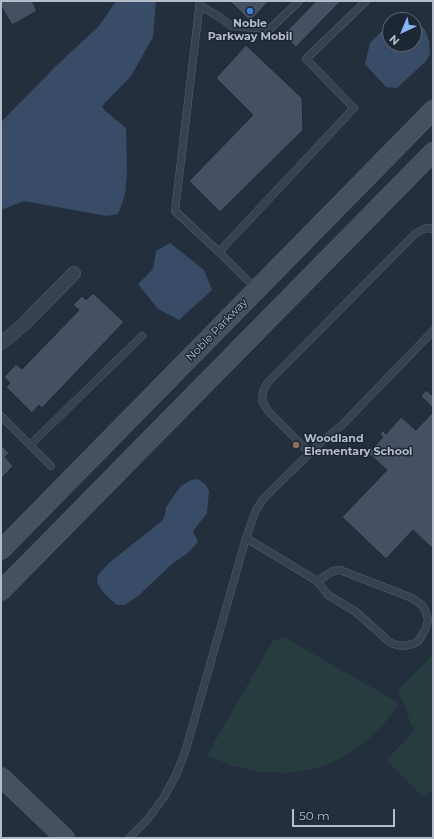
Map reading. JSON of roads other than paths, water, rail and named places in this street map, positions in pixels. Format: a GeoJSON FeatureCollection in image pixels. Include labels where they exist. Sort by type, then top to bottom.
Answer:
{"type":"FeatureCollection","features":[{"type":"Feature","properties":{"kind":"main road","name":"Noble Parkway"},"geometry":{"type":"LineString","coordinates":[[1,550],[433,110]]}},
{"type":"Feature","properties":{"kind":"main road"},"geometry":{"type":"LineString","coordinates":[[1,591],[433,152]]}},
{"type":"Feature","properties":{"kind":"main road"},"geometry":{"type":"LineString","coordinates":[[1,778],[65,838]]}},
{"type":"Feature","properties":{"kind":"street"},"geometry":{"type":"LineString","coordinates":[[1,343],[24,323],[74,273]]}},
{"type":"Feature","properties":{"kind":"lane"},"geometry":{"type":"LineString","coordinates":[[257,289],[175,210],[200,3],[231,26],[270,29],[299,1]]}},
{"type":"Feature","properties":{"kind":"lane"},"geometry":{"type":"LineString","coordinates":[[219,252],[354,108],[306,59],[366,1]]}},
{"type":"Feature","properties":{"kind":"lane"},"geometry":{"type":"LineString","coordinates":[[310,453],[268,411],[262,401],[268,382],[416,233],[426,228],[433,229]]}},
{"type":"Feature","properties":{"kind":"lane"},"geometry":{"type":"LineString","coordinates":[[129,838],[148,819],[164,797],[177,773],[186,749],[246,538],[256,510],[264,498],[319,444],[342,425],[433,331]]}},
{"type":"Feature","properties":{"kind":"lane"},"geometry":{"type":"LineString","coordinates":[[30,446],[142,336]]}},
{"type":"Feature","properties":{"kind":"lane"},"geometry":{"type":"LineString","coordinates":[[1,416],[51,466]]}},
{"type":"Feature","properties":{"kind":"lane"},"geometry":{"type":"LineString","coordinates":[[246,538],[317,581],[328,595],[356,612],[386,639],[397,645],[403,646],[413,644],[418,641],[426,628],[428,619],[425,610],[412,598],[340,570],[333,571],[317,581]]}},
{"type":"Feature","properties":{"kind":"water"},"geometry":{"type":"Polygon","coordinates":[[[116,1],[156,1],[153,37],[131,76],[102,106],[104,110],[126,128],[127,173],[125,195],[118,214],[107,216],[24,201],[1,210],[1,122],[56,66],[99,26],[116,1]]]}},
{"type":"Feature","properties":{"kind":"water"},"geometry":{"type":"Polygon","coordinates":[[[422,26],[429,41],[430,54],[426,61],[397,88],[386,87],[365,64],[370,43],[382,31],[382,52],[422,52],[422,26]]]}},
{"type":"Feature","properties":{"kind":"water"},"geometry":{"type":"Polygon","coordinates":[[[170,243],[204,270],[212,290],[179,320],[158,309],[138,284],[153,269],[156,251],[170,243]]]}},
{"type":"Feature","properties":{"kind":"water"},"geometry":{"type":"Polygon","coordinates":[[[198,479],[205,484],[209,491],[207,513],[193,531],[198,542],[189,552],[173,563],[138,596],[124,605],[117,605],[102,591],[97,582],[98,575],[110,562],[162,521],[165,515],[166,507],[180,487],[191,480],[198,479]]]}},
{"type":"Feature","properties":{"kind":"place","name":"Noble Parkway Mobil"},"geometry":{"type":"Point","coordinates":[250,11]}},
{"type":"Feature","properties":{"kind":"place","name":"Woodland Elementary School"},"geometry":{"type":"Point","coordinates":[296,445]}}]}
